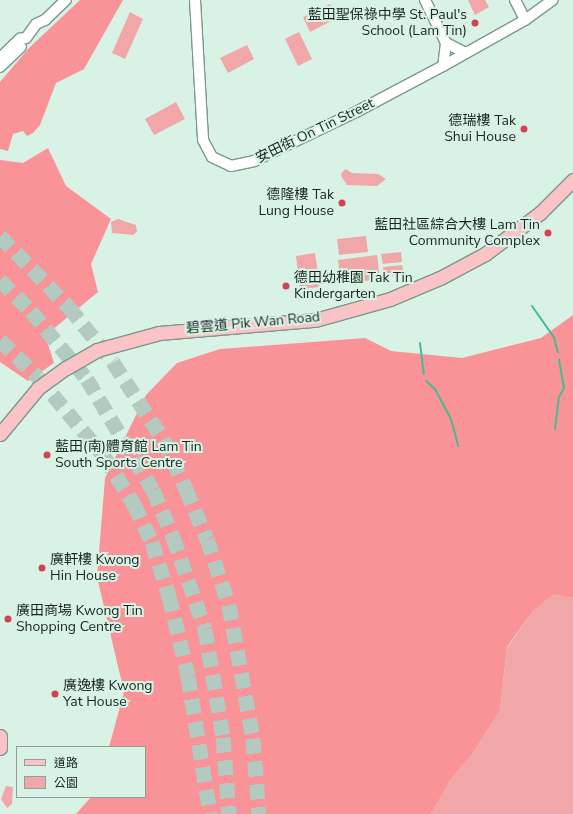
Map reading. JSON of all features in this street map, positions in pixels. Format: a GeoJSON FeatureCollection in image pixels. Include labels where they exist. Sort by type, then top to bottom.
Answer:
{"type":"FeatureCollection","features":[{"type":"Feature","properties":{"kind":"main road","name":"碧雲道 Pik Wan Road"},"geometry":{"type":"LineString","coordinates":[[0,434],[38,388],[66,368],[97,350],[159,333],[314,320],[390,299],[440,278],[489,251],[540,213],[573,180]]}},
{"type":"Feature","properties":{"kind":"main road"},"geometry":{"type":"LineString","coordinates":[[0,736],[0,748]]}},
{"type":"Feature","properties":{"kind":"street"},"geometry":{"type":"LineString","coordinates":[[0,58],[20,39],[44,26],[44,20],[66,0]]}},
{"type":"Feature","properties":{"kind":"street","name":"安田街 On Tin Street"},"geometry":{"type":"LineString","coordinates":[[195,0],[203,140],[212,157],[231,166],[254,161],[443,66],[525,20],[553,0]]}},
{"type":"Feature","properties":{"kind":"street"},"geometry":{"type":"LineString","coordinates":[[425,0],[446,43],[443,66]]}},
{"type":"Feature","properties":{"kind":"street"},"geometry":{"type":"LineString","coordinates":[[515,0],[525,20]]}},
{"type":"Feature","properties":{"kind":"street"},"geometry":{"type":"LineString","coordinates":[[0,67],[25,43],[29,35]]}},
{"type":"Feature","properties":{"kind":"street"},"geometry":{"type":"LineString","coordinates":[[446,43],[466,53]]}},
{"type":"Feature","properties":{"kind":"green space"},"geometry":{"type":"Polygon","coordinates":[[[468,0],[485,0],[489,7],[475,15],[468,0]]]}},
{"type":"Feature","properties":{"kind":"green space"},"geometry":{"type":"Polygon","coordinates":[[[330,4],[337,18],[310,32],[303,17],[330,4]]]}},
{"type":"Feature","properties":{"kind":"green space"},"geometry":{"type":"Polygon","coordinates":[[[130,12],[143,19],[125,59],[112,53],[130,12]]]}},
{"type":"Feature","properties":{"kind":"green space"},"geometry":{"type":"Polygon","coordinates":[[[299,32],[312,59],[298,66],[285,39],[299,32]]]}},
{"type":"Feature","properties":{"kind":"green space"},"geometry":{"type":"Polygon","coordinates":[[[247,45],[254,59],[228,73],[220,58],[247,45]]]}},
{"type":"Feature","properties":{"kind":"green space"},"geometry":{"type":"Polygon","coordinates":[[[176,102],[185,119],[154,135],[145,119],[176,102]]]}},
{"type":"Feature","properties":{"kind":"green space"},"geometry":{"type":"Polygon","coordinates":[[[346,169],[352,173],[378,174],[386,179],[377,186],[347,185],[341,176],[342,172],[346,169]]]}},
{"type":"Feature","properties":{"kind":"green space"},"geometry":{"type":"Polygon","coordinates":[[[118,219],[136,225],[137,232],[133,235],[112,233],[111,222],[118,219]]]}},
{"type":"Feature","properties":{"kind":"green space"},"geometry":{"type":"Polygon","coordinates":[[[366,236],[368,252],[339,255],[337,239],[366,236]]]}},
{"type":"Feature","properties":{"kind":"green space"},"geometry":{"type":"Polygon","coordinates":[[[401,252],[402,262],[383,264],[381,254],[401,252]]]}},
{"type":"Feature","properties":{"kind":"green space"},"geometry":{"type":"Polygon","coordinates":[[[315,253],[320,287],[300,289],[296,256],[315,253]]]}},
{"type":"Feature","properties":{"kind":"green space"},"geometry":{"type":"Polygon","coordinates":[[[377,255],[380,279],[341,284],[338,260],[377,255]]]}},
{"type":"Feature","properties":{"kind":"green space"},"geometry":{"type":"Polygon","coordinates":[[[402,265],[404,274],[384,277],[383,267],[402,265]]]}},
{"type":"Feature","properties":{"kind":"green space"},"geometry":{"type":"Polygon","coordinates":[[[553,595],[573,598],[573,814],[431,814],[452,778],[473,753],[500,710],[507,648],[533,611],[553,595]]]}},
{"type":"Feature","properties":{"kind":"green space"},"geometry":{"type":"Polygon","coordinates":[[[6,786],[13,787],[12,804],[7,808],[1,799],[6,786]]]}},
{"type":"Feature","properties":{"kind":"shaded area"},"geometry":{"type":"Polygon","coordinates":[[[80,0],[123,0],[84,69],[56,83],[40,125],[33,133],[27,136],[23,131],[13,134],[8,151],[0,149],[0,82],[29,48],[80,0]]]}},
{"type":"Feature","properties":{"kind":"shaded area"},"geometry":{"type":"Polygon","coordinates":[[[48,148],[66,186],[111,219],[91,264],[98,292],[52,330],[47,341],[54,363],[28,381],[0,362],[0,160],[23,163],[48,148]]]}},
{"type":"Feature","properties":{"kind":"shaded area"},"geometry":{"type":"Polygon","coordinates":[[[573,315],[573,598],[553,595],[533,611],[507,647],[500,710],[473,753],[452,778],[431,814],[76,814],[90,798],[146,798],[146,746],[109,746],[124,692],[97,577],[105,478],[146,395],[177,363],[220,349],[365,338],[391,351],[462,358],[541,338],[573,315]]]}},
{"type":"Feature","properties":{"kind":"waterway"},"geometry":{"type":"LineString","coordinates":[[532,306],[554,337],[558,353]]}},
{"type":"Feature","properties":{"kind":"waterway"},"geometry":{"type":"LineString","coordinates":[[420,343],[424,374]]}},
{"type":"Feature","properties":{"kind":"waterway"},"geometry":{"type":"LineString","coordinates":[[555,429],[559,397],[564,388],[559,359]]}},
{"type":"Feature","properties":{"kind":"waterway"},"geometry":{"type":"LineString","coordinates":[[426,381],[435,389],[451,419],[458,446]]}},
{"type":"Feature","properties":{"kind":"tunnel"},"geometry":{"type":"LineString","coordinates":[[0,236],[69,307],[113,362],[163,439],[186,489],[207,539],[229,605],[253,738],[259,814]]}},
{"type":"Feature","properties":{"kind":"tunnel"},"geometry":{"type":"LineString","coordinates":[[0,280],[31,311],[87,379],[153,490],[173,537],[205,629],[223,737],[229,814]]}},
{"type":"Feature","properties":{"kind":"tunnel"},"geometry":{"type":"LineString","coordinates":[[0,340],[38,377],[104,456],[134,504],[152,542],[169,596],[188,676],[210,814]]}},
{"type":"Feature","properties":{"kind":"place","name":"藍田聖保祿中學 St. Paul's School (Lam Tin)"},"geometry":{"type":"Point","coordinates":[475,23]}},
{"type":"Feature","properties":{"kind":"place","name":"德瑞樓 Tak Shui House"},"geometry":{"type":"Point","coordinates":[524,129]}},
{"type":"Feature","properties":{"kind":"place","name":"德隆樓 Tak Lung House"},"geometry":{"type":"Point","coordinates":[342,203]}},
{"type":"Feature","properties":{"kind":"place","name":"藍田社區綜合大樓 Lam Tin Community Complex"},"geometry":{"type":"Point","coordinates":[548,233]}},
{"type":"Feature","properties":{"kind":"place","name":"德田幼稚園 Tak Tin Kindergarten"},"geometry":{"type":"Point","coordinates":[286,286]}},
{"type":"Feature","properties":{"kind":"place","name":"藍田(南)體育館 Lam Tin South Sports Centre"},"geometry":{"type":"Point","coordinates":[47,455]}},
{"type":"Feature","properties":{"kind":"place","name":"廣軒樓 Kwong Hin House"},"geometry":{"type":"Point","coordinates":[42,568]}},
{"type":"Feature","properties":{"kind":"place","name":"廣田商場 Kwong Tin Shopping Centre"},"geometry":{"type":"Point","coordinates":[8,619]}},
{"type":"Feature","properties":{"kind":"place","name":"廣逸樓 Kwong Yat House"},"geometry":{"type":"Point","coordinates":[55,694]}}]}
